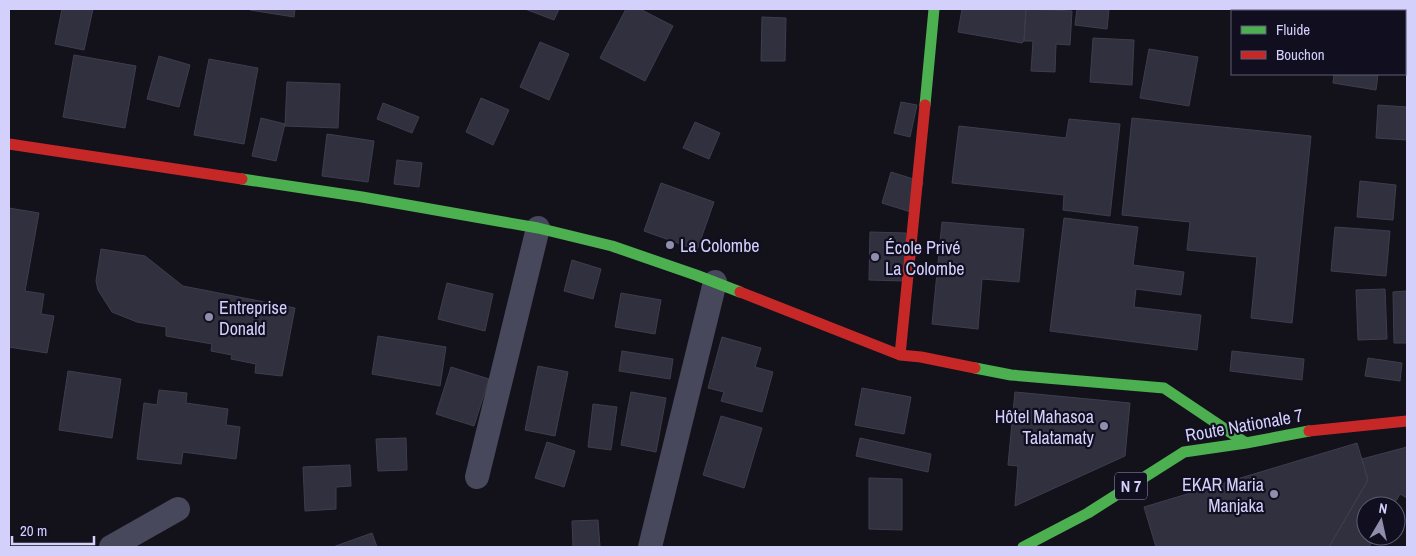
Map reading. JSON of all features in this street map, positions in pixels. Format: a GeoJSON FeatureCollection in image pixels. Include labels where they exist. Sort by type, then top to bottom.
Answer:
{"type":"FeatureCollection","features":[{"type":"Feature","properties":{"kind":"street"},"geometry":{"type":"LineString","coordinates":[[900,355],[934,9]]}},
{"type":"Feature","properties":{"kind":"street"},"geometry":{"type":"LineString","coordinates":[[9,144],[362,197],[538,228],[612,246],[715,282],[900,355],[921,357],[1011,375],[1164,388],[1246,443]]}},
{"type":"Feature","properties":{"kind":"street"},"geometry":{"type":"LineString","coordinates":[[477,477],[538,228]]}},
{"type":"Feature","properties":{"kind":"street"},"geometry":{"type":"LineString","coordinates":[[650,547],[715,282]]}},
{"type":"Feature","properties":{"kind":"street","name":"Route Nationale 7"},"geometry":{"type":"LineString","coordinates":[[1022,547],[1088,513],[1184,452],[1314,430],[1407,421]]}},
{"type":"Feature","properties":{"kind":"street"},"geometry":{"type":"LineString","coordinates":[[110,547],[178,510]]}},
{"type":"Feature","properties":{"kind":"building"},"geometry":{"type":"Polygon","coordinates":[[[62,9],[93,9],[84,50],[55,44],[62,9]]]}},
{"type":"Feature","properties":{"kind":"building"},"geometry":{"type":"Polygon","coordinates":[[[250,9],[295,9],[294,17],[250,9]]]}},
{"type":"Feature","properties":{"kind":"building"},"geometry":{"type":"Polygon","coordinates":[[[525,9],[559,9],[554,20],[525,9]]]}},
{"type":"Feature","properties":{"kind":"building"},"geometry":{"type":"Polygon","coordinates":[[[626,9],[640,9],[673,26],[645,81],[600,58],[626,9]]]}},
{"type":"Feature","properties":{"kind":"building"},"geometry":{"type":"Polygon","coordinates":[[[962,9],[1026,9],[1024,41],[1022,43],[958,32],[962,9]]]}},
{"type":"Feature","properties":{"kind":"building"},"geometry":{"type":"Polygon","coordinates":[[[1026,9],[1072,11],[1070,45],[1056,44],[1055,72],[1031,71],[1033,41],[1024,41],[1026,9]]]}},
{"type":"Feature","properties":{"kind":"building"},"geometry":{"type":"Polygon","coordinates":[[[1077,9],[1109,9],[1107,29],[1075,25],[1077,9]]]}},
{"type":"Feature","properties":{"kind":"building"},"geometry":{"type":"Polygon","coordinates":[[[1298,9],[1343,9],[1343,10],[1298,9]]]}},
{"type":"Feature","properties":{"kind":"building"},"geometry":{"type":"Polygon","coordinates":[[[1407,9],[1407,24],[1406,10],[1397,10],[1407,9]]]}},
{"type":"Feature","properties":{"kind":"building"},"geometry":{"type":"Polygon","coordinates":[[[762,17],[786,18],[785,61],[761,61],[762,17]]]}},
{"type":"Feature","properties":{"kind":"building"},"geometry":{"type":"Polygon","coordinates":[[[1093,38],[1134,40],[1132,85],[1090,82],[1093,38]]]}},
{"type":"Feature","properties":{"kind":"building"},"geometry":{"type":"Polygon","coordinates":[[[540,42],[569,54],[549,100],[520,87],[540,42]]]}},
{"type":"Feature","properties":{"kind":"building"},"geometry":{"type":"Polygon","coordinates":[[[1149,49],[1198,57],[1189,106],[1140,98],[1149,49]]]}},
{"type":"Feature","properties":{"kind":"building"},"geometry":{"type":"Polygon","coordinates":[[[74,55],[136,66],[125,128],[63,117],[74,55]]]}},
{"type":"Feature","properties":{"kind":"building"},"geometry":{"type":"Polygon","coordinates":[[[159,56],[190,65],[179,107],[147,99],[159,56]]]}},
{"type":"Feature","properties":{"kind":"building"},"geometry":{"type":"Polygon","coordinates":[[[209,59],[258,68],[244,144],[194,135],[209,59]]]}},
{"type":"Feature","properties":{"kind":"building"},"geometry":{"type":"Polygon","coordinates":[[[1334,75],[1378,75],[1376,90],[1333,83],[1334,75]]]}},
{"type":"Feature","properties":{"kind":"building"},"geometry":{"type":"Polygon","coordinates":[[[287,82],[340,84],[338,128],[285,126],[287,82]]]}},
{"type":"Feature","properties":{"kind":"building"},"geometry":{"type":"Polygon","coordinates":[[[481,98],[509,110],[493,145],[466,132],[481,98]]]}},
{"type":"Feature","properties":{"kind":"building"},"geometry":{"type":"Polygon","coordinates":[[[901,102],[917,105],[910,137],[894,133],[901,102]]]}},
{"type":"Feature","properties":{"kind":"building"},"geometry":{"type":"Polygon","coordinates":[[[383,103],[419,117],[412,133],[377,119],[383,103]]]}},
{"type":"Feature","properties":{"kind":"building"},"geometry":{"type":"Polygon","coordinates":[[[1378,105],[1407,107],[1407,140],[1376,138],[1378,105]]]}},
{"type":"Feature","properties":{"kind":"building"},"geometry":{"type":"Polygon","coordinates":[[[261,118],[285,124],[276,161],[252,156],[261,118]]]}},
{"type":"Feature","properties":{"kind":"building"},"geometry":{"type":"Polygon","coordinates":[[[1132,118],[1311,136],[1292,323],[1251,318],[1257,257],[1187,250],[1190,222],[1122,215],[1132,118]]]}},
{"type":"Feature","properties":{"kind":"building"},"geometry":{"type":"Polygon","coordinates":[[[1069,119],[1120,124],[1110,216],[1063,210],[1064,195],[952,183],[959,126],[1066,138],[1069,119]]]}},
{"type":"Feature","properties":{"kind":"building"},"geometry":{"type":"Polygon","coordinates":[[[695,122],[720,133],[709,159],[683,148],[695,122]]]}},
{"type":"Feature","properties":{"kind":"building"},"geometry":{"type":"Polygon","coordinates":[[[327,134],[374,141],[368,182],[322,176],[327,134]]]}},
{"type":"Feature","properties":{"kind":"building"},"geometry":{"type":"Polygon","coordinates":[[[397,160],[422,163],[419,187],[394,184],[397,160]]]}},
{"type":"Feature","properties":{"kind":"building"},"geometry":{"type":"Polygon","coordinates":[[[891,172],[923,182],[914,213],[882,203],[891,172]]]}},
{"type":"Feature","properties":{"kind":"building"},"geometry":{"type":"Polygon","coordinates":[[[1360,181],[1396,185],[1393,220],[1357,217],[1360,181]]]}},
{"type":"Feature","properties":{"kind":"building"},"geometry":{"type":"Polygon","coordinates":[[[661,183],[714,202],[697,250],[644,231],[661,183]]]}},
{"type":"Feature","properties":{"kind":"building"},"geometry":{"type":"Polygon","coordinates":[[[9,208],[39,213],[25,291],[44,294],[41,314],[54,316],[47,353],[9,347],[9,208]]]}},
{"type":"Feature","properties":{"kind":"building"},"geometry":{"type":"Polygon","coordinates":[[[1064,218],[1138,227],[1133,265],[1184,272],[1181,295],[1136,289],[1134,307],[1201,315],[1197,350],[1050,331],[1064,218]]]}},
{"type":"Feature","properties":{"kind":"building"},"geometry":{"type":"Polygon","coordinates":[[[942,222],[1024,229],[1019,282],[982,279],[978,329],[932,324],[942,222]]]}},
{"type":"Feature","properties":{"kind":"building"},"geometry":{"type":"Polygon","coordinates":[[[1335,227],[1390,231],[1386,276],[1331,271],[1335,227]]]}},
{"type":"Feature","properties":{"kind":"building"},"geometry":{"type":"Polygon","coordinates":[[[870,232],[906,233],[905,281],[869,280],[870,232]]]}},
{"type":"Feature","properties":{"kind":"building","name":"Entreprise Donald"},"geometry":{"type":"Polygon","coordinates":[[[101,249],[145,256],[183,286],[295,308],[282,376],[255,373],[256,364],[231,359],[232,355],[211,351],[212,344],[166,336],[166,327],[137,322],[112,312],[98,290],[96,281],[101,249]]]}},
{"type":"Feature","properties":{"kind":"building"},"geometry":{"type":"Polygon","coordinates":[[[572,260],[601,269],[593,299],[564,291],[572,260]]]}},
{"type":"Feature","properties":{"kind":"building"},"geometry":{"type":"Polygon","coordinates":[[[447,283],[493,294],[485,331],[438,319],[447,283]]]}},
{"type":"Feature","properties":{"kind":"building"},"geometry":{"type":"Polygon","coordinates":[[[1385,289],[1387,339],[1358,340],[1356,290],[1385,289]]]}},
{"type":"Feature","properties":{"kind":"building"},"geometry":{"type":"Polygon","coordinates":[[[1407,291],[1407,343],[1394,343],[1393,292],[1407,291]]]}},
{"type":"Feature","properties":{"kind":"building"},"geometry":{"type":"Polygon","coordinates":[[[621,293],[661,300],[655,334],[615,327],[621,293]]]}},
{"type":"Feature","properties":{"kind":"building"},"geometry":{"type":"Polygon","coordinates":[[[378,336],[446,347],[440,386],[372,374],[378,336]]]}},
{"type":"Feature","properties":{"kind":"building"},"geometry":{"type":"Polygon","coordinates":[[[722,337],[761,348],[755,367],[773,372],[762,412],[721,401],[724,392],[708,388],[722,337]]]}},
{"type":"Feature","properties":{"kind":"building"},"geometry":{"type":"Polygon","coordinates":[[[622,351],[673,359],[670,379],[619,371],[622,351]]]}},
{"type":"Feature","properties":{"kind":"building"},"geometry":{"type":"Polygon","coordinates":[[[1232,351],[1304,359],[1302,380],[1230,371],[1232,351]]]}},
{"type":"Feature","properties":{"kind":"building"},"geometry":{"type":"Polygon","coordinates":[[[1368,358],[1402,363],[1400,381],[1365,376],[1368,358]]]}},
{"type":"Feature","properties":{"kind":"building"},"geometry":{"type":"Polygon","coordinates":[[[538,366],[568,372],[555,436],[525,430],[538,366]]]}},
{"type":"Feature","properties":{"kind":"building"},"geometry":{"type":"Polygon","coordinates":[[[451,367],[489,379],[474,426],[436,414],[451,367]]]}},
{"type":"Feature","properties":{"kind":"building"},"geometry":{"type":"Polygon","coordinates":[[[68,371],[121,379],[112,438],[59,430],[68,371]]]}},
{"type":"Feature","properties":{"kind":"building"},"geometry":{"type":"Polygon","coordinates":[[[862,388],[911,397],[904,434],[855,425],[862,388]]]}},
{"type":"Feature","properties":{"kind":"building"},"geometry":{"type":"Polygon","coordinates":[[[159,390],[187,393],[186,403],[228,409],[226,425],[240,427],[236,459],[183,452],[181,464],[137,459],[144,403],[157,405],[159,390]]]}},
{"type":"Feature","properties":{"kind":"building"},"geometry":{"type":"Polygon","coordinates":[[[631,392],[666,398],[656,452],[621,445],[631,392]]]}},
{"type":"Feature","properties":{"kind":"building"},"geometry":{"type":"Polygon","coordinates":[[[1015,392],[1130,403],[1125,456],[1015,506],[1018,466],[1008,465],[1015,392]]]}},
{"type":"Feature","properties":{"kind":"building"},"geometry":{"type":"Polygon","coordinates":[[[593,404],[617,407],[611,450],[588,447],[593,404]]]}},
{"type":"Feature","properties":{"kind":"building"},"geometry":{"type":"Polygon","coordinates":[[[721,416],[762,428],[744,488],[703,475],[721,416]]]}},
{"type":"Feature","properties":{"kind":"building"},"geometry":{"type":"Polygon","coordinates":[[[406,438],[407,470],[378,471],[376,439],[406,438]]]}},
{"type":"Feature","properties":{"kind":"building"},"geometry":{"type":"Polygon","coordinates":[[[860,438],[931,454],[928,472],[856,456],[860,438]]]}},
{"type":"Feature","properties":{"kind":"building"},"geometry":{"type":"Polygon","coordinates":[[[547,442],[575,451],[564,487],[535,478],[547,442]]]}},
{"type":"Feature","properties":{"kind":"building","name":"EKAR Maria Manjaka"},"geometry":{"type":"Polygon","coordinates":[[[1357,443],[1368,480],[1359,496],[1356,496],[1356,501],[1329,547],[1156,547],[1144,507],[1357,443]]]}},
{"type":"Feature","properties":{"kind":"building"},"geometry":{"type":"Polygon","coordinates":[[[1407,447],[1407,498],[1400,494],[1399,496],[1359,496],[1368,480],[1362,459],[1407,447]]]}},
{"type":"Feature","properties":{"kind":"building"},"geometry":{"type":"Polygon","coordinates":[[[350,465],[351,486],[336,487],[336,509],[305,511],[303,467],[350,465]]]}},
{"type":"Feature","properties":{"kind":"building"},"geometry":{"type":"Polygon","coordinates":[[[869,478],[902,479],[902,530],[869,529],[869,478]]]}},
{"type":"Feature","properties":{"kind":"building"},"geometry":{"type":"Polygon","coordinates":[[[1356,501],[1356,546],[1370,546],[1329,547],[1356,501]]]}},
{"type":"Feature","properties":{"kind":"building"},"geometry":{"type":"Polygon","coordinates":[[[598,520],[600,547],[573,547],[572,521],[598,520]]]}},
{"type":"Feature","properties":{"kind":"building"},"geometry":{"type":"Polygon","coordinates":[[[372,533],[377,547],[333,547],[372,533]]]}},
{"type":"Feature","properties":{"kind":"traffic: fast"},"geometry":{"type":"LineString","coordinates":[[925,105],[934,9]]}},
{"type":"Feature","properties":{"kind":"traffic: fast"},"geometry":{"type":"LineString","coordinates":[[242,179],[362,197],[538,228],[612,246],[740,292]]}},
{"type":"Feature","properties":{"kind":"traffic: fast"},"geometry":{"type":"LineString","coordinates":[[975,368],[1011,375],[1164,388],[1246,443]]}},
{"type":"Feature","properties":{"kind":"traffic: fast"},"geometry":{"type":"LineString","coordinates":[[1023,547],[1088,513],[1184,452],[1309,431]]}},
{"type":"Feature","properties":{"kind":"traffic: jam"},"geometry":{"type":"LineString","coordinates":[[900,355],[925,105]]}},
{"type":"Feature","properties":{"kind":"traffic: jam"},"geometry":{"type":"LineString","coordinates":[[9,144],[242,179]]}},
{"type":"Feature","properties":{"kind":"traffic: jam"},"geometry":{"type":"LineString","coordinates":[[740,292],[900,355],[921,357],[975,368]]}},
{"type":"Feature","properties":{"kind":"traffic: jam"},"geometry":{"type":"LineString","coordinates":[[1309,431],[1407,421]]}},
{"type":"Feature","properties":{"kind":"place","name":"La Colombe"},"geometry":{"type":"Point","coordinates":[670,245]}},
{"type":"Feature","properties":{"kind":"place","name":"École Privé La Colombe"},"geometry":{"type":"Point","coordinates":[875,257]}},
{"type":"Feature","properties":{"kind":"place","name":"Entreprise Donald"},"geometry":{"type":"Point","coordinates":[209,317]}},
{"type":"Feature","properties":{"kind":"place","name":"Hôtel Mahasoa Talatamaty"},"geometry":{"type":"Point","coordinates":[1104,426]}},
{"type":"Feature","properties":{"kind":"place","name":"EKAR Maria Manjaka"},"geometry":{"type":"Point","coordinates":[1274,494]}}]}
